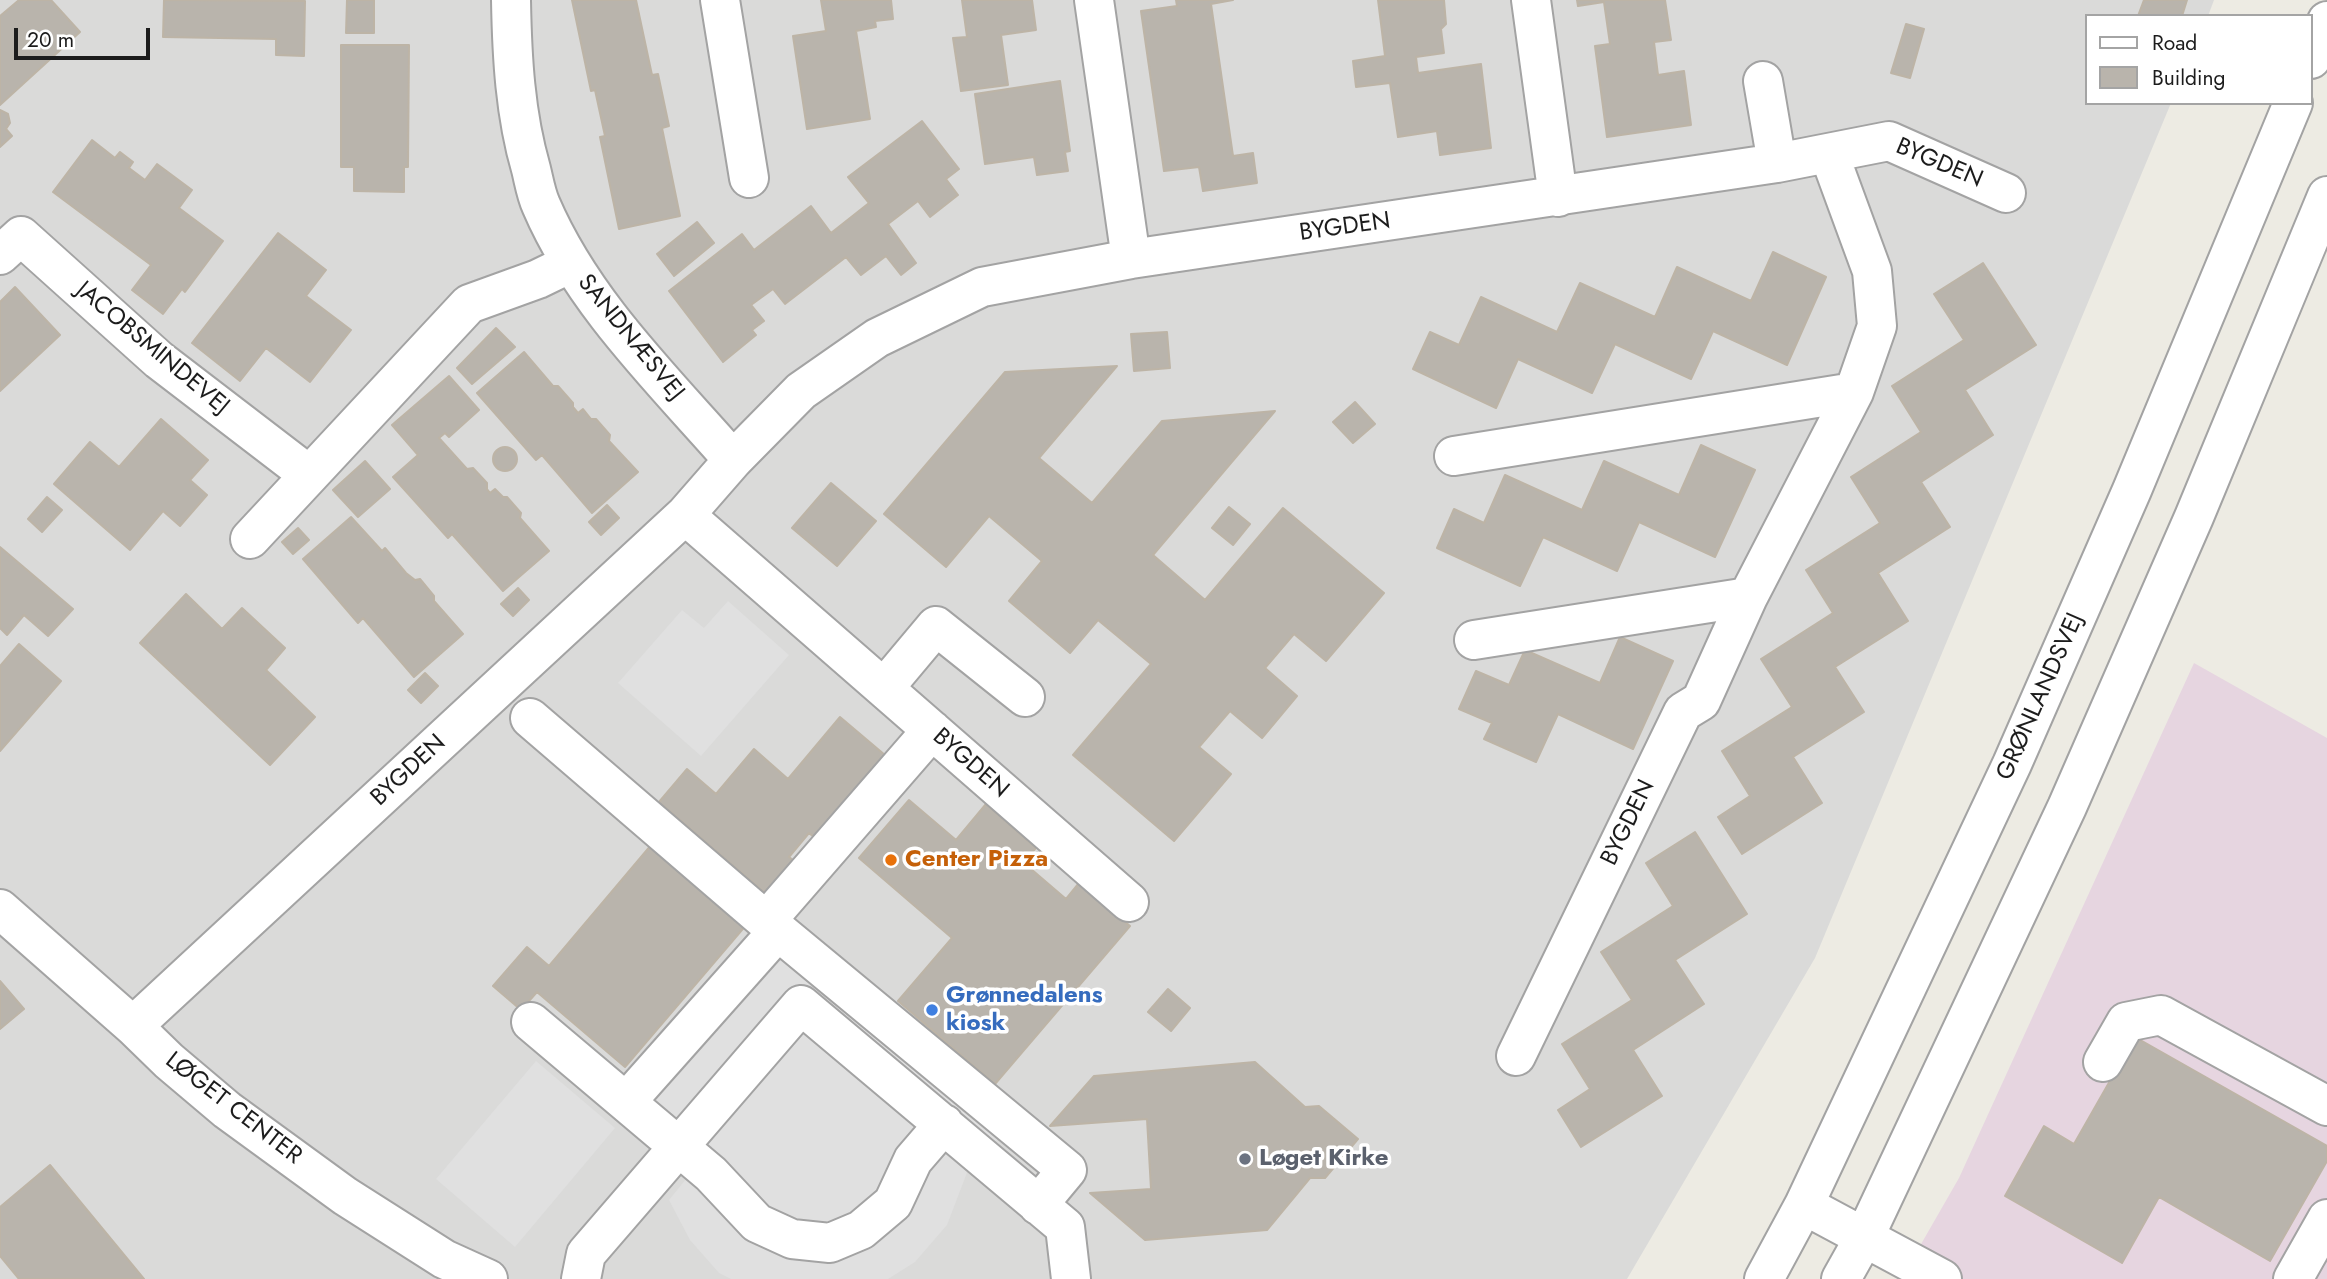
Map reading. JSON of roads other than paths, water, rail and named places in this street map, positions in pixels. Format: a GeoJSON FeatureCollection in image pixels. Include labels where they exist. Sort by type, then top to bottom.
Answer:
{"type":"FeatureCollection","features":[{"type":"Feature","properties":{"kind":"street","name":"SANDNÆSVEJ"},"geometry":{"type":"LineString","coordinates":[[511,0],[512,56],[522,139],[540,203],[570,263],[615,326],[733,460]]}},
{"type":"Feature","properties":{"kind":"street"},"geometry":{"type":"LineString","coordinates":[[720,0],[748,178]]}},
{"type":"Feature","properties":{"kind":"street"},"geometry":{"type":"LineString","coordinates":[[1094,0],[1131,259]]}},
{"type":"Feature","properties":{"kind":"street"},"geometry":{"type":"LineString","coordinates":[[1531,0],[1558,197]]}},
{"type":"Feature","properties":{"kind":"street"},"geometry":{"type":"LineString","coordinates":[[2313,54],[2327,21]]}},
{"type":"Feature","properties":{"kind":"street"},"geometry":{"type":"LineString","coordinates":[[1763,81],[1777,163]]}},
{"type":"Feature","properties":{"kind":"street","name":"GRØNLANDSVEJ"},"geometry":{"type":"LineString","coordinates":[[1764,1279],[1804,1205],[2012,764],[2132,490],[2292,105]]}},
{"type":"Feature","properties":{"kind":"street","name":"BYGDEN"},"geometry":{"type":"LineString","coordinates":[[133,1026],[685,515],[733,460],[801,391],[877,338],[982,287],[1131,259],[1777,163],[1889,141],[2006,193]]}},
{"type":"Feature","properties":{"kind":"street","name":"BYGDEN"},"geometry":{"type":"LineString","coordinates":[[1516,1056],[1683,712],[1700,701],[1748,597],[1854,392],[1877,326],[1872,271],[1829,154]]}},
{"type":"Feature","properties":{"kind":"street"},"geometry":{"type":"LineString","coordinates":[[1841,1279],[1864,1238],[2067,807],[2194,517],[2327,196]]}},
{"type":"Feature","properties":{"kind":"street","name":"JACOBSMINDEVEJ"},"geometry":{"type":"LineString","coordinates":[[0,255],[21,236],[159,360],[309,475]]}},
{"type":"Feature","properties":{"kind":"street"},"geometry":{"type":"LineString","coordinates":[[250,538],[469,304],[538,279],[570,263]]}},
{"type":"Feature","properties":{"kind":"street"},"geometry":{"type":"LineString","coordinates":[[1454,456],[1854,392]]}},
{"type":"Feature","properties":{"kind":"street","name":"BYGDEN"},"geometry":{"type":"LineString","coordinates":[[685,515],[1129,902]]}},
{"type":"Feature","properties":{"kind":"street"},"geometry":{"type":"LineString","coordinates":[[1474,640],[1748,597]]}},
{"type":"Feature","properties":{"kind":"street"},"geometry":{"type":"LineString","coordinates":[[884,688],[936,626],[1025,696]]}},
{"type":"Feature","properties":{"kind":"street"},"geometry":{"type":"LineString","coordinates":[[530,718],[772,926],[1067,1170],[1038,1205]]}},
{"type":"Feature","properties":{"kind":"street"},"geometry":{"type":"LineString","coordinates":[[626,1102],[932,730]]}},
{"type":"Feature","properties":{"kind":"street","name":"LØGET CENTER"},"geometry":{"type":"LineString","coordinates":[[0,909],[227,1110],[335,1188],[444,1259],[488,1279]]}},
{"type":"Feature","properties":{"kind":"street"},"geometry":{"type":"LineString","coordinates":[[581,1279],[586,1254],[801,1005],[1065,1227],[1072,1279]]}},
{"type":"Feature","properties":{"kind":"street"},"geometry":{"type":"LineString","coordinates":[[2103,1062],[2126,1022],[2161,1015],[2327,1106]]}},
{"type":"Feature","properties":{"kind":"street"},"geometry":{"type":"LineString","coordinates":[[531,1022],[711,1174],[757,1223],[792,1239],[830,1243],[861,1230],[893,1203],[913,1160],[944,1124]]}},
{"type":"Feature","properties":{"kind":"street"},"geometry":{"type":"LineString","coordinates":[[1804,1205],[1942,1279]]}},
{"type":"Feature","properties":{"kind":"street"},"geometry":{"type":"LineString","coordinates":[[2293,1279],[2327,1219]]}},
{"type":"Feature","properties":{"kind":"place","name":"Center Pizza"},"geometry":{"type":"Point","coordinates":[891,860]}},
{"type":"Feature","properties":{"kind":"place","name":"Grønnedalens kiosk"},"geometry":{"type":"Point","coordinates":[932,1010]}},
{"type":"Feature","properties":{"kind":"place","name":"Løget Kirke"},"geometry":{"type":"Point","coordinates":[1245,1159]}}]}
